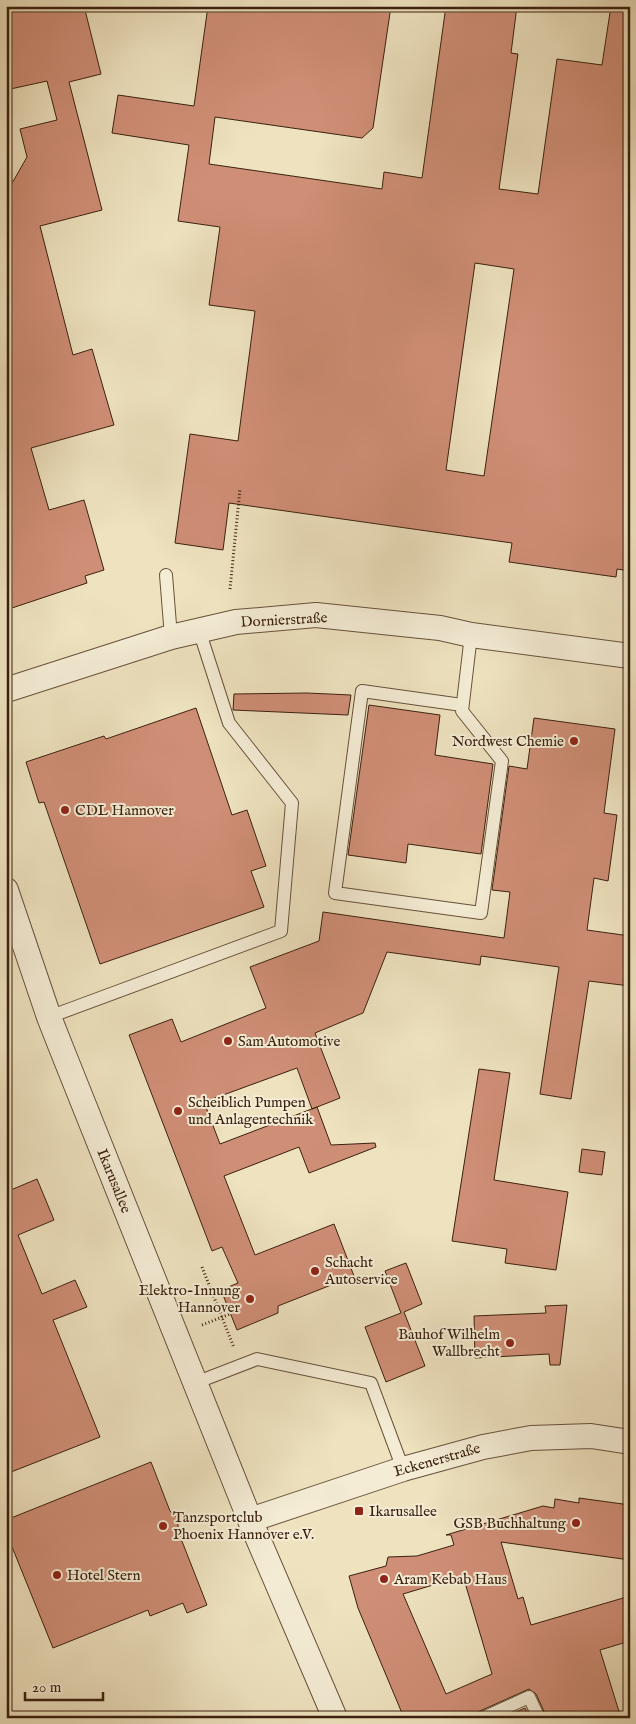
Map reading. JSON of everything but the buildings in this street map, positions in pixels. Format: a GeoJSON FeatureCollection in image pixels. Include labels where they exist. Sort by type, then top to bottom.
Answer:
{"type":"FeatureCollection","features":[{"type":"Feature","properties":{"kind":"street","name":"Dornierstraße"},"geometry":{"type":"LineString","coordinates":[[6,690],[171,637],[199,630],[236,622],[316,615],[440,628],[471,635],[630,656]]}},
{"type":"Feature","properties":{"kind":"street","name":"Ikarusallee"},"geometry":{"type":"LineString","coordinates":[[6,890],[49,1017],[250,1520],[335,1718]]}},
{"type":"Feature","properties":{"kind":"street","name":"Eckenerstraße"},"geometry":{"type":"LineString","coordinates":[[250,1520],[403,1469],[483,1447],[531,1438],[591,1436],[630,1442]]}},
{"type":"Feature","properties":{"kind":"lane"},"geometry":{"type":"LineString","coordinates":[[166,574],[171,637]]}},
{"type":"Feature","properties":{"kind":"lane"},"geometry":{"type":"LineString","coordinates":[[49,1017],[281,931],[292,803],[230,723],[199,630]]}},
{"type":"Feature","properties":{"kind":"lane"},"geometry":{"type":"LineString","coordinates":[[462,705],[362,691],[335,893],[481,913],[502,761],[462,711],[471,635]]}},
{"type":"Feature","properties":{"kind":"lane"},"geometry":{"type":"LineString","coordinates":[[195,1383],[257,1359],[371,1383],[403,1469]]}},
{"type":"Feature","properties":{"kind":"lane"},"geometry":{"type":"LineString","coordinates":[[483,1718],[529,1697],[538,1718]]}},
{"type":"Feature","properties":{"kind":"path"},"geometry":{"type":"LineString","coordinates":[[230,589],[240,489]]}},
{"type":"Feature","properties":{"kind":"path"},"geometry":{"type":"LineString","coordinates":[[202,1267],[241,1365]]}},
{"type":"Feature","properties":{"kind":"path"},"geometry":{"type":"LineString","coordinates":[[202,1325],[230,1314]]}},
{"type":"Feature","properties":{"kind":"place","name":"Nordwest Chemie"},"geometry":{"type":"Point","coordinates":[574,741]}},
{"type":"Feature","properties":{"kind":"place","name":"CDL Hannover"},"geometry":{"type":"Point","coordinates":[65,810]}},
{"type":"Feature","properties":{"kind":"place","name":"Sam Automotive"},"geometry":{"type":"Point","coordinates":[228,1041]}},
{"type":"Feature","properties":{"kind":"place","name":"Scheiblich Pumpen und Anlagentechnik"},"geometry":{"type":"Point","coordinates":[178,1111]}},
{"type":"Feature","properties":{"kind":"place","name":"Schacht Autoservice"},"geometry":{"type":"Point","coordinates":[315,1271]}},
{"type":"Feature","properties":{"kind":"place","name":"Elektro-Innung Hannover"},"geometry":{"type":"Point","coordinates":[250,1299]}},
{"type":"Feature","properties":{"kind":"place","name":"Bauhof Wilhelm Wallbrecht"},"geometry":{"type":"Point","coordinates":[510,1343]}},
{"type":"Feature","properties":{"kind":"place","name":"Ikarusallee"},"geometry":{"type":"Point","coordinates":[359,1511]}},
{"type":"Feature","properties":{"kind":"place","name":"GSB Buchhaltung"},"geometry":{"type":"Point","coordinates":[576,1523]}},
{"type":"Feature","properties":{"kind":"place","name":"Tanzsportclub Phoenix Hannover e.V."},"geometry":{"type":"Point","coordinates":[163,1526]}},
{"type":"Feature","properties":{"kind":"place","name":"Hotel Stern"},"geometry":{"type":"Point","coordinates":[57,1575]}},
{"type":"Feature","properties":{"kind":"place","name":"Aram Kebab Haus"},"geometry":{"type":"Point","coordinates":[384,1579]}}]}
